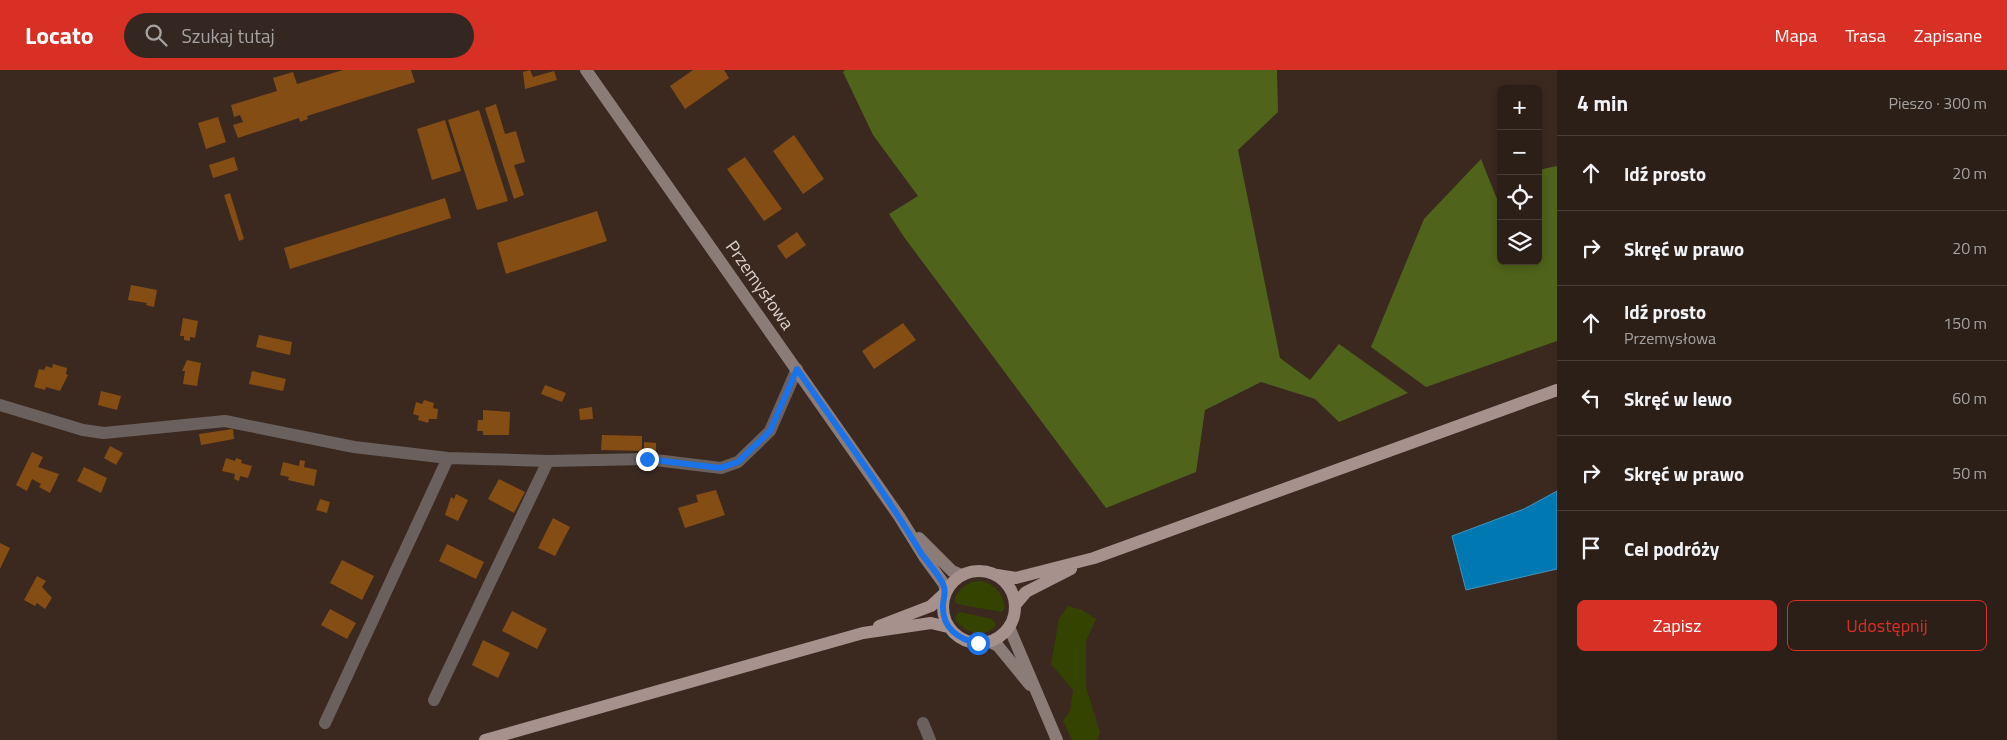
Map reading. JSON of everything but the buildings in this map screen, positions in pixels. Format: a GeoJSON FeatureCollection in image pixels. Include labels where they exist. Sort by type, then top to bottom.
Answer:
{"type":"FeatureCollection","features":[{"type":"Feature","properties":{"kind":"main road"},"geometry":{"type":"LineString","coordinates":[[485,740],[863,633],[931,606],[946,592],[952,582],[962,575],[974,571],[986,571],[1016,578],[1094,558],[1557,390]]}},
{"type":"Feature","properties":{"kind":"main road"},"geometry":{"type":"LineString","coordinates":[[1015,605],[1026,592],[1094,558]]}},
{"type":"Feature","properties":{"kind":"main road"},"geometry":{"type":"LineString","coordinates":[[863,633],[931,623],[948,627],[956,635],[967,641],[978,643],[990,642],[1001,636],[1009,627],[1013,620],[1015,605],[1009,588],[997,575]]}},
{"type":"Feature","properties":{"kind":"main road"},"geometry":{"type":"LineString","coordinates":[[946,592],[943,605],[948,627]]}},
{"type":"Feature","properties":{"kind":"street","name":"Przemysłowa"},"geometry":{"type":"LineString","coordinates":[[588,73],[899,516],[944,584],[946,592]]}},
{"type":"Feature","properties":{"kind":"street"},"geometry":{"type":"LineString","coordinates":[[0,405],[83,430],[104,433],[225,421],[354,447],[448,458],[548,461],[647,459],[720,468],[738,462],[770,431],[797,369]]}},
{"type":"Feature","properties":{"kind":"street"},"geometry":{"type":"LineString","coordinates":[[325,723],[448,458]]}},
{"type":"Feature","properties":{"kind":"street"},"geometry":{"type":"LineString","coordinates":[[434,700],[548,461]]}},
{"type":"Feature","properties":{"kind":"street","name":"Przemysłowa"},"geometry":{"type":"LineString","coordinates":[[899,516],[939,559],[952,571],[962,575]]}},
{"type":"Feature","properties":{"kind":"street"},"geometry":{"type":"LineString","coordinates":[[1009,627],[1058,740]]}},
{"type":"Feature","properties":{"kind":"street"},"geometry":{"type":"LineString","coordinates":[[990,642],[998,646],[1039,697]]}},
{"type":"Feature","properties":{"kind":"street"},"geometry":{"type":"LineString","coordinates":[[923,723],[930,740]]}},
{"type":"Feature","properties":{"kind":"green space"},"geometry":{"type":"Polygon","coordinates":[[[845,70],[1277,70],[1278,112],[1238,150],[1280,358],[1310,380],[1339,344],[1408,393],[1339,422],[1315,399],[1261,382],[1205,410],[1196,472],[1106,508],[904,237],[889,214],[918,196],[873,135],[843,72],[845,70]]]}},
{"type":"Feature","properties":{"kind":"green space"},"geometry":{"type":"Polygon","coordinates":[[[1481,159],[1497,199],[1497,265],[1542,265],[1542,169],[1557,166],[1557,341],[1426,387],[1371,347],[1424,219],[1481,159]]]}},
{"type":"Feature","properties":{"kind":"green space"},"geometry":{"type":"Polygon","coordinates":[[[981,581],[998,590],[1003,598],[1005,608],[1002,612],[957,604],[955,602],[955,597],[960,590],[969,583],[981,581]]]}},
{"type":"Feature","properties":{"kind":"green space"},"geometry":{"type":"Polygon","coordinates":[[[1068,606],[1082,610],[1096,619],[1086,641],[1086,687],[1100,733],[1097,740],[1072,740],[1063,721],[1070,711],[1073,690],[1051,664],[1059,619],[1068,606]]]}},
{"type":"Feature","properties":{"kind":"green space"},"geometry":{"type":"Polygon","coordinates":[[[960,612],[992,619],[996,625],[986,632],[975,633],[969,631],[955,619],[956,615],[960,612]]]}},
{"type":"Feature","properties":{"kind":"water"},"geometry":{"type":"Polygon","coordinates":[[[1557,491],[1557,569],[1466,590],[1452,536],[1524,509],[1557,491]]]}},
{"type":"Feature","properties":{"kind":"route"},"geometry":{"type":"LineString","coordinates":[[647,459],[720,468],[738,462],[770,431],[797,369],[944,584],[946,592],[943,605],[944,616],[948,627],[956,635],[967,641],[978,643]]}}]}
